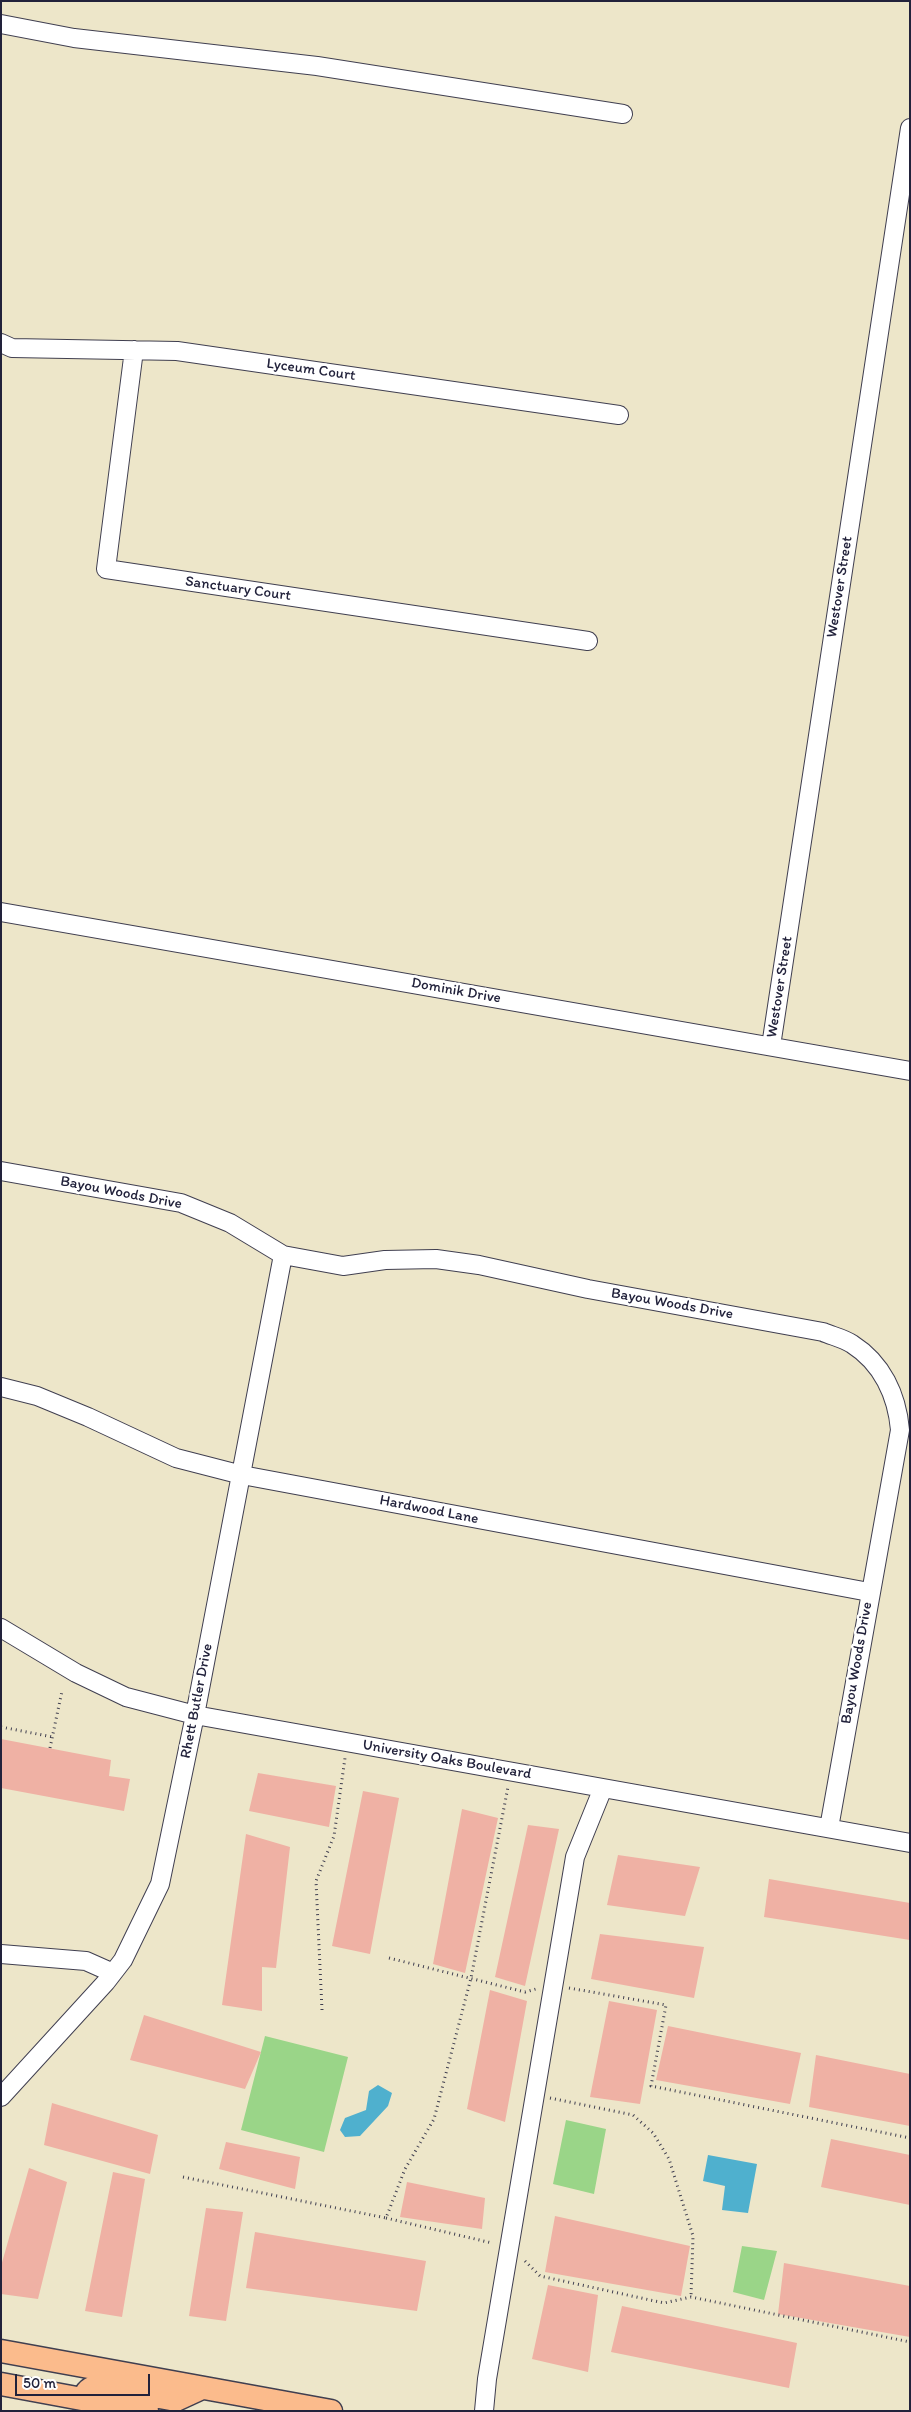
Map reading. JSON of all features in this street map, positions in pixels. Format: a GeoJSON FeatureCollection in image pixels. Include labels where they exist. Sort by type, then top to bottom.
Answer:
{"type":"FeatureCollection","features":[{"type":"Feature","properties":{"kind":"main road"},"geometry":{"type":"LineString","coordinates":[[1,2351],[331,2411]]}},
{"type":"Feature","properties":{"kind":"main road"},"geometry":{"type":"LineString","coordinates":[[1,2384],[83,2405],[147,2411]]}},
{"type":"Feature","properties":{"kind":"main road"},"geometry":{"type":"LineString","coordinates":[[83,2405],[85,2394],[91,2388],[100,2386],[176,2400],[202,2388]]}},
{"type":"Feature","properties":{"kind":"street"},"geometry":{"type":"LineString","coordinates":[[1,24],[74,38],[317,66],[623,114]]}},
{"type":"Feature","properties":{"kind":"street","name":"Westover Street"},"geometry":{"type":"LineString","coordinates":[[771,1046],[904,201],[910,128]]}},
{"type":"Feature","properties":{"kind":"street","name":"Lyceum Court"},"geometry":{"type":"LineString","coordinates":[[1,344],[12,348],[177,351],[620,415]]}},
{"type":"Feature","properties":{"kind":"street","name":"Sanctuary Court"},"geometry":{"type":"LineString","coordinates":[[134,350],[106,569],[588,641]]}},
{"type":"Feature","properties":{"kind":"street","name":"Dominik Drive"},"geometry":{"type":"LineString","coordinates":[[1,912],[910,1070]]}},
{"type":"Feature","properties":{"kind":"street","name":"Bayou Woods Drive"},"geometry":{"type":"LineString","coordinates":[[1,1171],[181,1203],[230,1224],[283,1255],[343,1266],[385,1260],[436,1258],[479,1265],[588,1289],[822,1332],[850,1342],[870,1356],[892,1392],[898,1408],[899,1422],[895,1456],[869,1592],[829,1828]]}},
{"type":"Feature","properties":{"kind":"street","name":"Rhett Butler Drive"},"geometry":{"type":"LineString","coordinates":[[1,2097],[113,1973],[127,1952],[160,1884],[242,1475],[283,1255]]}},
{"type":"Feature","properties":{"kind":"street","name":"Hardwood Lane"},"geometry":{"type":"LineString","coordinates":[[1,1387],[37,1396],[88,1417],[176,1458],[242,1475],[869,1592]]}},
{"type":"Feature","properties":{"kind":"street","name":"University Oaks Boulevard"},"geometry":{"type":"LineString","coordinates":[[1,1628],[76,1673],[126,1697],[195,1715],[910,1843]]}},
{"type":"Feature","properties":{"kind":"street"},"geometry":{"type":"LineString","coordinates":[[484,2411],[487,2379],[575,1858],[603,1788]]}},
{"type":"Feature","properties":{"kind":"street"},"geometry":{"type":"LineString","coordinates":[[1,1954],[86,1961],[113,1973]]}},
{"type":"Feature","properties":{"kind":"path"},"geometry":{"type":"LineString","coordinates":[[50,1748],[62,1691]]}},
{"type":"Feature","properties":{"kind":"path"},"geometry":{"type":"LineString","coordinates":[[1,1727],[53,1737]]}},
{"type":"Feature","properties":{"kind":"path"},"geometry":{"type":"LineString","coordinates":[[322,2010],[316,1881],[334,1836],[348,1742]]}},
{"type":"Feature","properties":{"kind":"path"},"geometry":{"type":"LineString","coordinates":[[386,2218],[405,2169],[434,2118],[471,1978],[511,1772]]}},
{"type":"Feature","properties":{"kind":"path"},"geometry":{"type":"LineString","coordinates":[[389,1958],[525,1992],[554,1986],[666,2005],[651,2086],[910,2138]]}},
{"type":"Feature","properties":{"kind":"path"},"geometry":{"type":"LineString","coordinates":[[535,2095],[634,2115],[652,2133],[669,2159],[693,2236],[691,2297]]}},
{"type":"Feature","properties":{"kind":"path"},"geometry":{"type":"LineString","coordinates":[[184,2176],[386,2218],[510,2247],[540,2276],[664,2303],[691,2297],[910,2342]]}},
{"type":"Feature","properties":{"kind":"green space"},"geometry":{"type":"Polygon","coordinates":[[[265,2036],[348,2057],[324,2152],[241,2130],[265,2036]]]}},
{"type":"Feature","properties":{"kind":"green space"},"geometry":{"type":"Polygon","coordinates":[[[566,2120],[606,2129],[594,2194],[553,2184],[566,2120]]]}},
{"type":"Feature","properties":{"kind":"green space"},"geometry":{"type":"Polygon","coordinates":[[[742,2246],[777,2251],[764,2300],[733,2292],[742,2246]]]}},
{"type":"Feature","properties":{"kind":"water"},"geometry":{"type":"Polygon","coordinates":[[[378,2085],[392,2093],[388,2106],[360,2136],[345,2137],[340,2130],[345,2118],[366,2110],[369,2091],[378,2085]]]}},
{"type":"Feature","properties":{"kind":"water"},"geometry":{"type":"Polygon","coordinates":[[[708,2155],[757,2164],[748,2213],[722,2210],[725,2186],[703,2181],[708,2155]]]}},
{"type":"Feature","properties":{"kind":"building"},"geometry":{"type":"Polygon","coordinates":[[[1,1739],[111,1760],[109,1776],[130,1779],[124,1811],[1,1788],[1,1739]]]}},
{"type":"Feature","properties":{"kind":"building"},"geometry":{"type":"Polygon","coordinates":[[[258,1773],[336,1786],[329,1827],[249,1811],[258,1773]]]}},
{"type":"Feature","properties":{"kind":"building"},"geometry":{"type":"Polygon","coordinates":[[[363,1791],[399,1798],[370,1954],[332,1946],[363,1791]]]}},
{"type":"Feature","properties":{"kind":"building"},"geometry":{"type":"Polygon","coordinates":[[[462,1809],[498,1818],[465,1973],[433,1964],[462,1809]]]}},
{"type":"Feature","properties":{"kind":"building"},"geometry":{"type":"Polygon","coordinates":[[[528,1825],[559,1829],[525,1986],[495,1977],[528,1825]]]}},
{"type":"Feature","properties":{"kind":"building"},"geometry":{"type":"Polygon","coordinates":[[[246,1834],[290,1847],[276,1968],[262,1967],[262,2011],[222,2005],[246,1834]]]}},
{"type":"Feature","properties":{"kind":"building"},"geometry":{"type":"Polygon","coordinates":[[[618,1855],[700,1867],[685,1916],[607,1905],[618,1855]]]}},
{"type":"Feature","properties":{"kind":"building"},"geometry":{"type":"Polygon","coordinates":[[[769,1879],[910,1903],[910,1940],[764,1917],[769,1879]]]}},
{"type":"Feature","properties":{"kind":"building"},"geometry":{"type":"Polygon","coordinates":[[[600,1934],[704,1947],[694,1998],[591,1979],[600,1934]]]}},
{"type":"Feature","properties":{"kind":"building"},"geometry":{"type":"Polygon","coordinates":[[[490,1990],[527,2001],[505,2122],[467,2109],[490,1990]]]}},
{"type":"Feature","properties":{"kind":"building"},"geometry":{"type":"Polygon","coordinates":[[[609,2001],[657,2010],[640,2104],[590,2097],[609,2001]]]}},
{"type":"Feature","properties":{"kind":"building"},"geometry":{"type":"Polygon","coordinates":[[[144,2015],[261,2052],[245,2089],[130,2060],[144,2015]]]}},
{"type":"Feature","properties":{"kind":"building"},"geometry":{"type":"Polygon","coordinates":[[[668,2026],[801,2053],[790,2104],[656,2080],[668,2026]]]}},
{"type":"Feature","properties":{"kind":"building"},"geometry":{"type":"Polygon","coordinates":[[[816,2055],[910,2074],[910,2126],[809,2107],[816,2055]]]}},
{"type":"Feature","properties":{"kind":"building"},"geometry":{"type":"Polygon","coordinates":[[[52,2103],[158,2135],[150,2174],[44,2145],[52,2103]]]}},
{"type":"Feature","properties":{"kind":"building"},"geometry":{"type":"Polygon","coordinates":[[[831,2139],[910,2155],[910,2205],[821,2187],[831,2139]]]}},
{"type":"Feature","properties":{"kind":"building"},"geometry":{"type":"Polygon","coordinates":[[[226,2142],[300,2157],[295,2189],[219,2169],[226,2142]]]}},
{"type":"Feature","properties":{"kind":"building"},"geometry":{"type":"Polygon","coordinates":[[[29,2168],[67,2182],[38,2299],[1,2294],[1,2266],[29,2168]]]}},
{"type":"Feature","properties":{"kind":"building"},"geometry":{"type":"Polygon","coordinates":[[[113,2172],[145,2179],[122,2317],[85,2311],[113,2172]]]}},
{"type":"Feature","properties":{"kind":"building"},"geometry":{"type":"Polygon","coordinates":[[[407,2182],[485,2198],[482,2229],[400,2217],[407,2182]]]}},
{"type":"Feature","properties":{"kind":"building"},"geometry":{"type":"Polygon","coordinates":[[[206,2208],[243,2212],[226,2321],[189,2316],[206,2208]]]}},
{"type":"Feature","properties":{"kind":"building"},"geometry":{"type":"Polygon","coordinates":[[[555,2216],[690,2246],[681,2296],[545,2272],[555,2216]]]}},
{"type":"Feature","properties":{"kind":"building"},"geometry":{"type":"Polygon","coordinates":[[[255,2232],[426,2261],[417,2311],[246,2288],[255,2232]]]}},
{"type":"Feature","properties":{"kind":"building"},"geometry":{"type":"Polygon","coordinates":[[[784,2263],[910,2286],[910,2337],[778,2314],[784,2263]]]}},
{"type":"Feature","properties":{"kind":"building"},"geometry":{"type":"Polygon","coordinates":[[[548,2285],[598,2295],[588,2372],[532,2359],[548,2285]]]}},
{"type":"Feature","properties":{"kind":"building"},"geometry":{"type":"Polygon","coordinates":[[[622,2306],[797,2343],[789,2388],[611,2352],[622,2306]]]}}]}
